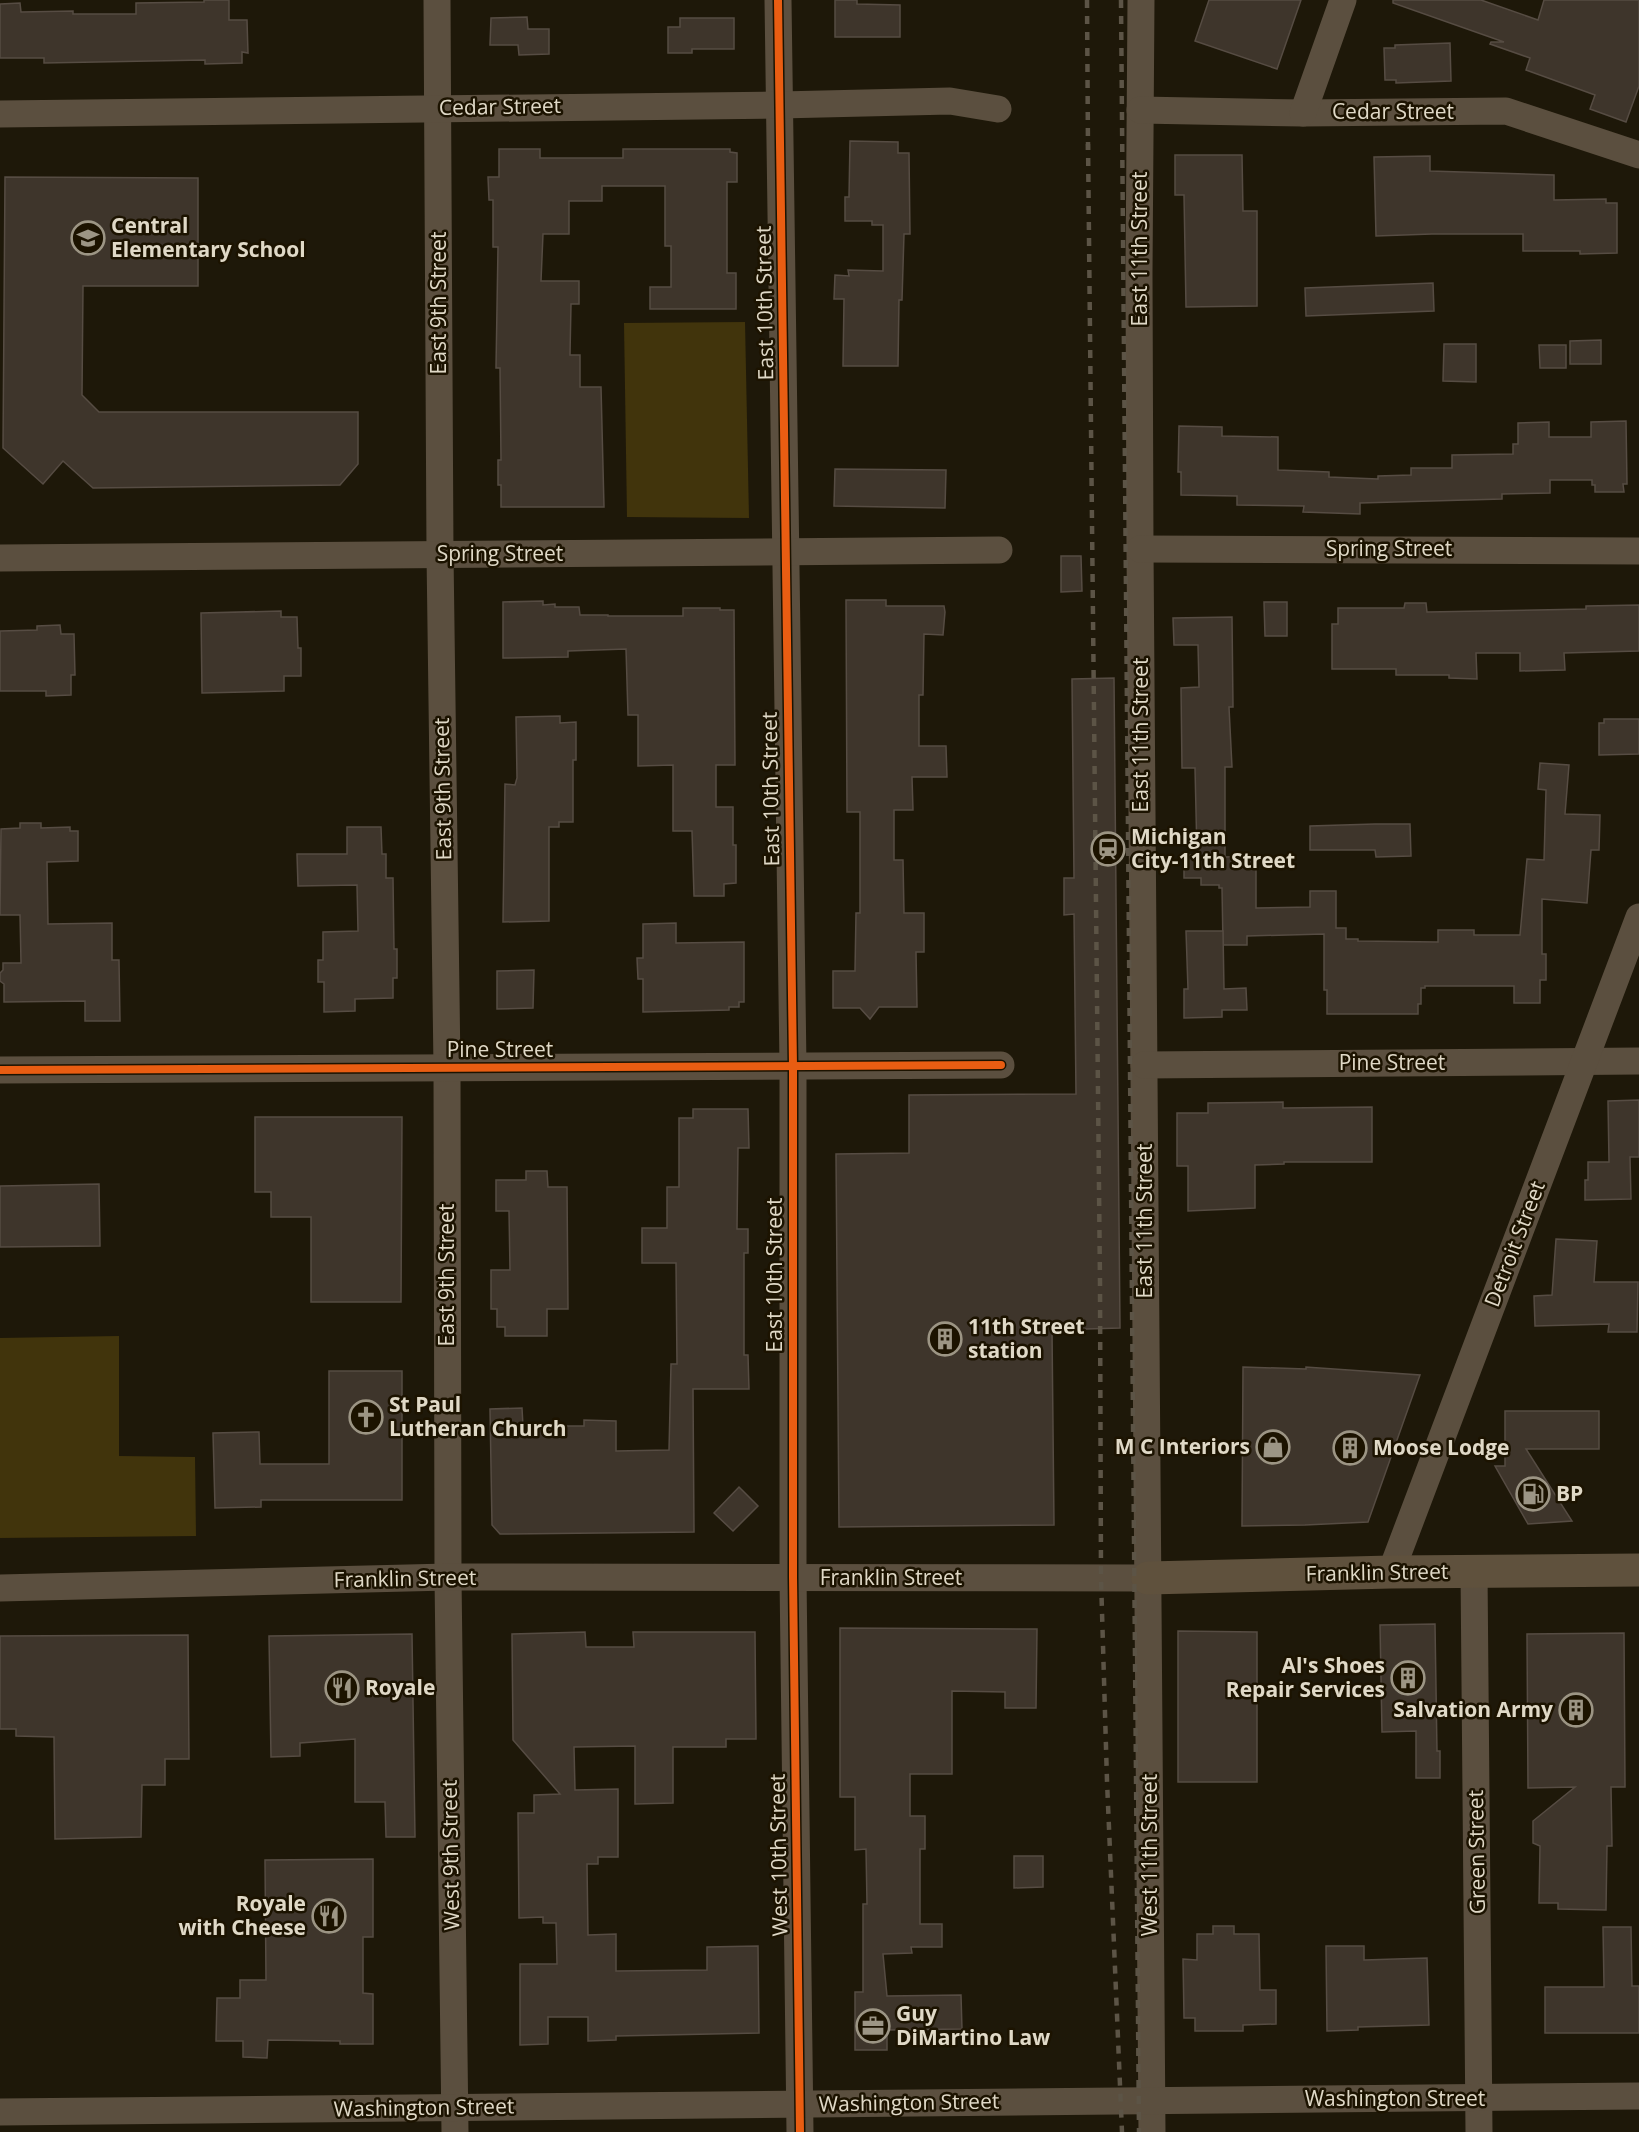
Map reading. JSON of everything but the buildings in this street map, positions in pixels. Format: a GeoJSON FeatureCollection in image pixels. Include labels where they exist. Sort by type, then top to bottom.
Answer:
{"type":"FeatureCollection","features":[{"type":"Feature","properties":{"kind":"main road","name":"Franklin Street"},"geometry":{"type":"LineString","coordinates":[[1148,1578],[1391,1572],[1639,1570]]}},
{"type":"Feature","properties":{"kind":"street","name":"East 9th Street"},"geometry":{"type":"LineString","coordinates":[[437,0],[440,554],[447,1068],[448,1577]]}},
{"type":"Feature","properties":{"kind":"street","name":"East 10th Street"},"geometry":{"type":"LineString","coordinates":[[778,0],[793,1066],[794,1577]]}},
{"type":"Feature","properties":{"kind":"street","name":"East 11th Street"},"geometry":{"type":"LineString","coordinates":[[1141,0],[1140,549],[1148,1578]]}},
{"type":"Feature","properties":{"kind":"street"},"geometry":{"type":"LineString","coordinates":[[1303,113],[1343,0]]}},
{"type":"Feature","properties":{"kind":"street","name":"Cedar Street"},"geometry":{"type":"LineString","coordinates":[[0,114],[950,101],[998,109]]}},
{"type":"Feature","properties":{"kind":"street","name":"Cedar Street"},"geometry":{"type":"LineString","coordinates":[[1140,110],[1303,113],[1506,111],[1639,154]]}},
{"type":"Feature","properties":{"kind":"street","name":"Spring Street"},"geometry":{"type":"LineString","coordinates":[[1140,549],[1639,550]]}},
{"type":"Feature","properties":{"kind":"street","name":"Spring Street"},"geometry":{"type":"LineString","coordinates":[[0,558],[999,550]]}},
{"type":"Feature","properties":{"kind":"street","name":"Detroit Street"},"geometry":{"type":"LineString","coordinates":[[1391,1572],[1639,917]]}},
{"type":"Feature","properties":{"kind":"street","name":"Pine Street"},"geometry":{"type":"LineString","coordinates":[[1144,1065],[1639,1061]]}},
{"type":"Feature","properties":{"kind":"street","name":"Pine Street"},"geometry":{"type":"LineString","coordinates":[[0,1070],[1001,1065]]}},
{"type":"Feature","properties":{"kind":"street","name":"Green Street"},"geometry":{"type":"LineString","coordinates":[[1474,1571],[1479,2132]]}},
{"type":"Feature","properties":{"kind":"street","name":"Franklin Street"},"geometry":{"type":"LineString","coordinates":[[0,1588],[448,1577],[1148,1578]]}},
{"type":"Feature","properties":{"kind":"street","name":"West 9th Street"},"geometry":{"type":"LineString","coordinates":[[448,1577],[455,2120]]}},
{"type":"Feature","properties":{"kind":"street","name":"West 10th Street"},"geometry":{"type":"LineString","coordinates":[[794,1577],[800,2132]]}},
{"type":"Feature","properties":{"kind":"street","name":"West 11th Street"},"geometry":{"type":"LineString","coordinates":[[1148,1578],[1152,2132]]}},
{"type":"Feature","properties":{"kind":"street","name":"Washington Street"},"geometry":{"type":"LineString","coordinates":[[0,2112],[455,2120],[800,2104],[1639,2096]]}},
{"type":"Feature","properties":{"kind":"shaded area"},"geometry":{"type":"Polygon","coordinates":[[[745,322],[749,518],[627,517],[624,323],[745,322]]]}},
{"type":"Feature","properties":{"kind":"shaded area"},"geometry":{"type":"Polygon","coordinates":[[[119,1336],[119,1456],[195,1457],[196,1536],[0,1538],[0,1338],[119,1336]]]}},
{"type":"Feature","properties":{"kind":"railway"},"geometry":{"type":"LineString","coordinates":[[1087,0],[1088,150]]}},
{"type":"Feature","properties":{"kind":"railway"},"geometry":{"type":"LineString","coordinates":[[1121,0],[1139,2132]]}},
{"type":"Feature","properties":{"kind":"railway"},"geometry":{"type":"LineString","coordinates":[[1088,142],[1101,1578],[1122,2132]]}},
{"type":"Feature","properties":{"kind":"cycle path"},"geometry":{"type":"LineString","coordinates":[[778,0],[793,1066],[793,1577],[800,2132]]}},
{"type":"Feature","properties":{"kind":"cycle path"},"geometry":{"type":"LineString","coordinates":[[0,1070],[1001,1065]]}},
{"type":"Feature","properties":{"kind":"place","name":"Central Elementary School"},"geometry":{"type":"Point","coordinates":[88,238]}},
{"type":"Feature","properties":{"kind":"place","name":"Michigan City-11th Street"},"geometry":{"type":"Point","coordinates":[1108,849]}},
{"type":"Feature","properties":{"kind":"place","name":"11th Street station"},"geometry":{"type":"Point","coordinates":[945,1339]}},
{"type":"Feature","properties":{"kind":"place","name":"St Paul Lutheran Church"},"geometry":{"type":"Point","coordinates":[366,1417]}},
{"type":"Feature","properties":{"kind":"place","name":"M C Interiors"},"geometry":{"type":"Point","coordinates":[1273,1447]}},
{"type":"Feature","properties":{"kind":"place","name":"Moose Lodge"},"geometry":{"type":"Point","coordinates":[1350,1448]}},
{"type":"Feature","properties":{"kind":"place","name":"BP"},"geometry":{"type":"Point","coordinates":[1533,1494]}},
{"type":"Feature","properties":{"kind":"place","name":"Al's Shoes Repair Services"},"geometry":{"type":"Point","coordinates":[1408,1678]}},
{"type":"Feature","properties":{"kind":"place","name":"Royale"},"geometry":{"type":"Point","coordinates":[342,1688]}},
{"type":"Feature","properties":{"kind":"place","name":"Salvation Army"},"geometry":{"type":"Point","coordinates":[1576,1710]}},
{"type":"Feature","properties":{"kind":"place","name":"Royale with Cheese"},"geometry":{"type":"Point","coordinates":[329,1916]}},
{"type":"Feature","properties":{"kind":"place","name":"Guy DiMartino Law"},"geometry":{"type":"Point","coordinates":[873,2026]}}]}
